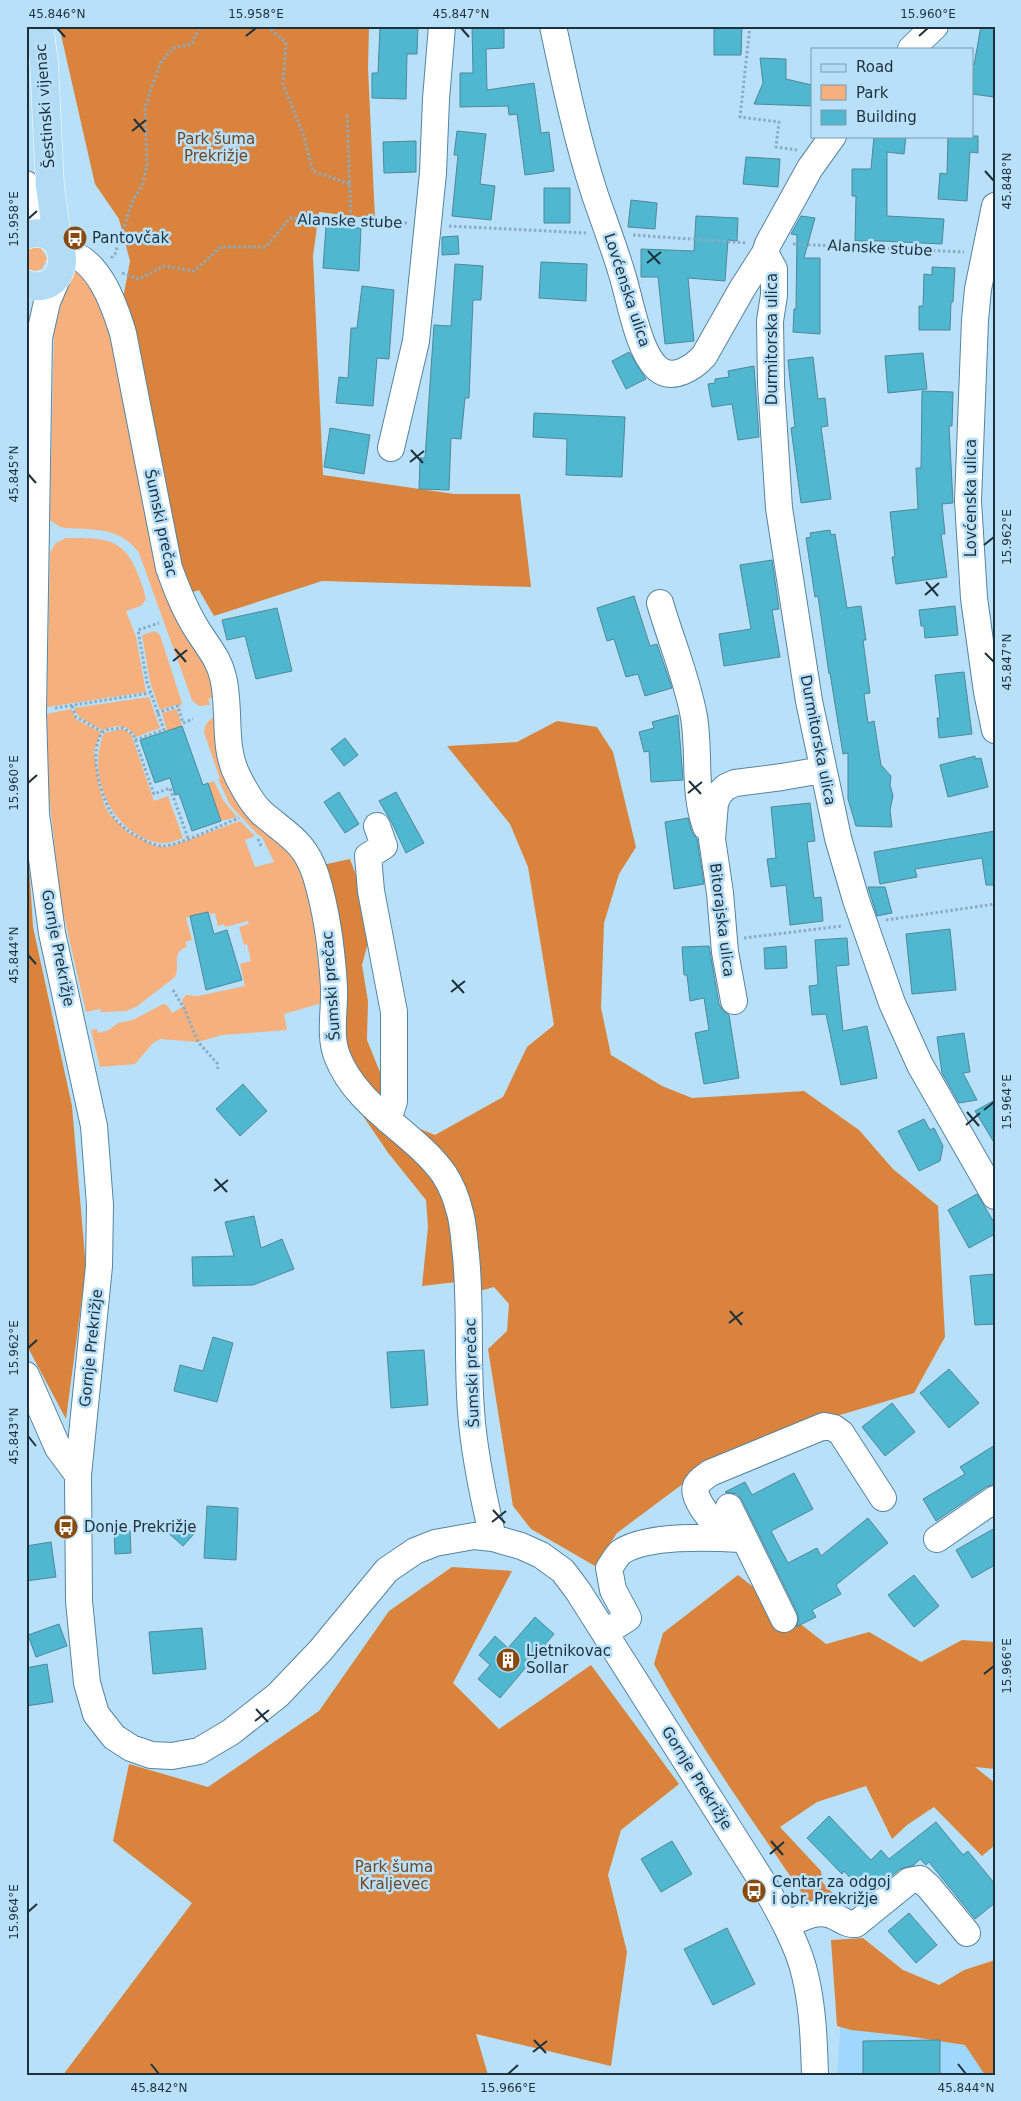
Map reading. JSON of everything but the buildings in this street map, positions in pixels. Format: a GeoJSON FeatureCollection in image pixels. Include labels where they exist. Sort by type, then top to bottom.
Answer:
{"type":"FeatureCollection","features":[{"type":"Feature","properties":{"kind":"main road","name":"Šestinski vijenac"},"geometry":{"type":"LineString","coordinates":[[31,229],[38,185],[44,62],[39,26]]}},
{"type":"Feature","properties":{"kind":"main road","name":"Šestinski vijenac"},"geometry":{"type":"LineString","coordinates":[[38,185],[60,256]]}},
{"type":"Feature","properties":{"kind":"main road"},"geometry":{"type":"LineString","coordinates":[[26,284],[46,285],[53,281],[60,256],[52,237],[34,232],[31,229]]}},
{"type":"Feature","properties":{"kind":"street"},"geometry":{"type":"LineString","coordinates":[[391,448],[416,341],[432,173],[442,26]]}},
{"type":"Feature","properties":{"kind":"street","name":"Lovćenska ulica"},"geometry":{"type":"LineString","coordinates":[[553,26],[564,80],[595,194],[624,281],[634,320],[649,359],[657,368],[664,372],[679,373],[698,363],[704,356],[742,288],[756,248],[768,244],[781,217],[827,145]]}},
{"type":"Feature","properties":{"kind":"street"},"geometry":{"type":"LineString","coordinates":[[912,48],[935,26]]}},
{"type":"Feature","properties":{"kind":"street","name":"Lovćenska ulica"},"geometry":{"type":"LineString","coordinates":[[995,206],[983,250],[975,320],[968,501],[974,598],[986,692],[995,730]]}},
{"type":"Feature","properties":{"kind":"street","name":"Durmitorska ulica"},"geometry":{"type":"LineString","coordinates":[[756,248],[774,269],[774,295],[770,321],[770,384],[779,508],[807,693],[822,770],[846,871],[892,1003],[924,1073],[995,1196]]}},
{"type":"Feature","properties":{"kind":"street","name":"Šumski prečac"},"geometry":{"type":"LineString","coordinates":[[60,256],[70,252],[81,258],[92,269],[116,309],[123,334],[169,568],[179,597],[199,632],[214,652],[223,677],[230,754],[234,770],[260,811],[294,837],[301,845],[316,874],[326,916],[334,986],[333,1042],[337,1056],[345,1072],[361,1095],[412,1140],[445,1175],[460,1212],[464,1226],[470,1311],[471,1411],[479,1476],[493,1538]]}},
{"type":"Feature","properties":{"kind":"street","name":"Gornje Prekrižje"},"geometry":{"type":"LineString","coordinates":[[60,256],[39,338],[33,712],[36,814],[52,932],[94,1126],[100,1205],[99,1266],[78,1475],[79,1601],[88,1683],[96,1714],[114,1737],[131,1748],[150,1755],[172,1756],[199,1751],[231,1732],[278,1695],[320,1651],[387,1570],[415,1551],[435,1543],[474,1536],[493,1538],[521,1546],[541,1555],[563,1571],[606,1632],[760,1878],[786,1925],[805,1974],[814,2036],[814,2075]]}},
{"type":"Feature","properties":{"kind":"street","name":"Gornje Prekrižje"},"geometry":{"type":"LineString","coordinates":[[26,293],[39,338]]}},
{"type":"Feature","properties":{"kind":"street","name":"Bitorajska ulica"},"geometry":{"type":"LineString","coordinates":[[660,603],[690,694],[698,741],[701,809],[705,825],[712,839]]}},
{"type":"Feature","properties":{"kind":"street","name":"Bitorajska ulica"},"geometry":{"type":"LineString","coordinates":[[734,1000],[725,952],[720,893],[712,839],[715,803],[726,787],[745,781],[822,770]]}},
{"type":"Feature","properties":{"kind":"street"},"geometry":{"type":"LineString","coordinates":[[377,826],[384,846],[368,856],[394,1012],[394,1101],[388,1120]]}},
{"type":"Feature","properties":{"kind":"street"},"geometry":{"type":"LineString","coordinates":[[26,1375],[58,1448],[78,1475]]}},
{"type":"Feature","properties":{"kind":"street"},"geometry":{"type":"LineString","coordinates":[[784,1619],[736,1539],[698,1502],[694,1492],[697,1484],[710,1474],[824,1426],[834,1428],[841,1434],[883,1498]]}},
{"type":"Feature","properties":{"kind":"street"},"geometry":{"type":"LineString","coordinates":[[937,1539],[995,1499]]}},
{"type":"Feature","properties":{"kind":"street"},"geometry":{"type":"LineString","coordinates":[[728,1507],[736,1539]]}},
{"type":"Feature","properties":{"kind":"street"},"geometry":{"type":"LineString","coordinates":[[606,1632],[628,1618],[613,1590],[610,1568],[620,1553],[640,1542],[736,1539]]}},
{"type":"Feature","properties":{"kind":"street"},"geometry":{"type":"LineString","coordinates":[[786,1925],[808,1916],[823,1913],[848,1923],[856,1924],[910,1881],[920,1879],[929,1887],[967,1933]]}},
{"type":"Feature","properties":{"kind":"path"},"geometry":{"type":"LineString","coordinates":[[104,262],[115,254],[132,200],[142,186],[147,165],[145,108],[161,62],[173,48],[192,44],[200,26]]}},
{"type":"Feature","properties":{"kind":"path"},"geometry":{"type":"LineString","coordinates":[[267,26],[286,43],[283,84],[303,134],[312,171],[350,184]]}},
{"type":"Feature","properties":{"kind":"path"},"geometry":{"type":"LineString","coordinates":[[750,26],[740,117],[779,122],[776,147],[827,145]]}},
{"type":"Feature","properties":{"kind":"path"},"geometry":{"type":"LineString","coordinates":[[347,115],[351,219]]}},
{"type":"Feature","properties":{"kind":"path","name":"Alanske stube"},"geometry":{"type":"LineString","coordinates":[[116,271],[139,279],[164,266],[194,271],[221,247],[266,247],[290,218],[351,219],[412,224]]}},
{"type":"Feature","properties":{"kind":"path"},"geometry":{"type":"LineString","coordinates":[[445,226],[591,234]]}},
{"type":"Feature","properties":{"kind":"path"},"geometry":{"type":"LineString","coordinates":[[626,235],[756,248]]}},
{"type":"Feature","properties":{"kind":"path","name":"Alanske stube"},"geometry":{"type":"LineString","coordinates":[[790,244],[983,250]]}},
{"type":"Feature","properties":{"kind":"path"},"geometry":{"type":"LineString","coordinates":[[135,740],[164,730],[150,693],[138,630],[159,623]]}},
{"type":"Feature","properties":{"kind":"path"},"geometry":{"type":"LineString","coordinates":[[47,710],[150,693]]}},
{"type":"Feature","properties":{"kind":"path"},"geometry":{"type":"LineString","coordinates":[[72,706],[76,717],[103,732],[123,728],[133,734],[154,794],[170,788],[188,838]]}},
{"type":"Feature","properties":{"kind":"path"},"geometry":{"type":"LineString","coordinates":[[157,713],[178,706],[184,723],[193,719]]}},
{"type":"Feature","properties":{"kind":"path"},"geometry":{"type":"LineString","coordinates":[[103,732],[98,741],[96,755],[98,778],[109,810],[126,830],[163,846],[240,818]]}},
{"type":"Feature","properties":{"kind":"path"},"geometry":{"type":"LineString","coordinates":[[173,990],[184,1008],[192,1032],[198,1042],[217,1063],[218,1069]]}},
{"type":"Feature","properties":{"kind":"shaded area"},"geometry":{"type":"Polygon","coordinates":[[[841,2019],[995,2024],[995,2075],[837,2075],[841,2019]]]}},
{"type":"Feature","properties":{"kind":"green space","name":"Park šuma Prekrižje"},"geometry":{"type":"Polygon","coordinates":[[[59,26],[369,26],[368,68],[375,219],[319,212],[313,256],[323,475],[454,494],[520,494],[531,587],[322,581],[214,616],[199,590],[184,595],[121,310],[130,261],[119,219],[95,184],[59,26]]]}},
{"type":"Feature","properties":{"kind":"green space"},"geometry":{"type":"Polygon","coordinates":[[[33,246],[41,248],[47,258],[42,269],[34,271],[26,268],[26,249],[33,246]]]}},
{"type":"Feature","properties":{"kind":"green space"},"geometry":{"type":"Polygon","coordinates":[[[78,266],[95,290],[113,332],[210,657],[216,696],[208,699],[210,705],[199,706],[192,700],[139,553],[124,538],[116,534],[97,530],[60,527],[50,520],[54,334],[56,317],[72,267],[78,266]]]}},
{"type":"Feature","properties":{"kind":"green space"},"geometry":{"type":"Polygon","coordinates":[[[66,538],[100,539],[109,542],[117,545],[131,560],[140,579],[146,599],[141,606],[126,611],[136,637],[146,692],[47,707],[50,552],[56,543],[66,538]]]}},
{"type":"Feature","properties":{"kind":"green space"},"geometry":{"type":"Polygon","coordinates":[[[155,631],[160,635],[182,703],[180,707],[179,704],[160,710],[150,682],[142,635],[155,631]]]}},
{"type":"Feature","properties":{"kind":"green space"},"geometry":{"type":"Polygon","coordinates":[[[149,697],[160,728],[136,737],[125,727],[117,726],[103,730],[90,724],[79,716],[74,708],[149,697]]]}},
{"type":"Feature","properties":{"kind":"green space"},"geometry":{"type":"Polygon","coordinates":[[[71,709],[77,720],[101,732],[94,751],[99,785],[104,804],[110,815],[127,832],[155,846],[169,847],[240,821],[255,836],[245,840],[255,867],[274,862],[262,837],[230,805],[218,779],[220,779],[204,732],[207,723],[214,717],[226,757],[299,855],[313,912],[322,1003],[284,1014],[287,1030],[222,1035],[198,1042],[160,1039],[153,1043],[135,1064],[100,1067],[91,1030],[97,1029],[98,1033],[109,1030],[118,1023],[133,1020],[163,1004],[167,1005],[172,1013],[184,1006],[182,1000],[186,995],[198,996],[245,986],[240,964],[251,961],[247,944],[244,945],[239,927],[249,924],[248,921],[225,927],[224,924],[218,926],[215,913],[210,914],[209,912],[186,918],[192,940],[185,942],[187,947],[182,949],[177,956],[177,973],[175,977],[136,1007],[126,1011],[101,1012],[100,1009],[86,1012],[63,912],[49,795],[47,714],[71,709]]]}},
{"type":"Feature","properties":{"kind":"green space"},"geometry":{"type":"Polygon","coordinates":[[[177,709],[182,726],[167,731],[162,713],[177,709]]]}},
{"type":"Feature","properties":{"kind":"green space"},"geometry":{"type":"Polygon","coordinates":[[[557,721],[597,727],[613,752],[636,847],[619,874],[604,923],[601,1008],[611,1055],[662,1086],[692,1098],[804,1091],[859,1130],[893,1169],[938,1206],[945,1337],[914,1393],[803,1426],[684,1483],[617,1533],[595,1566],[531,1529],[513,1506],[488,1349],[507,1331],[509,1304],[494,1287],[476,1292],[457,1282],[422,1286],[428,1227],[426,1200],[389,1154],[350,1097],[318,866],[350,859],[364,897],[370,935],[362,965],[368,1001],[367,1040],[388,1092],[405,1123],[435,1135],[503,1097],[527,1047],[554,1025],[528,867],[510,824],[447,746],[517,742],[557,721]]]}},
{"type":"Feature","properties":{"kind":"green space"},"geometry":{"type":"Polygon","coordinates":[[[123,729],[131,734],[154,801],[168,796],[183,838],[172,842],[160,843],[143,838],[129,829],[107,801],[98,767],[99,749],[104,733],[123,729]]]}},
{"type":"Feature","properties":{"kind":"green space"},"geometry":{"type":"Polygon","coordinates":[[[214,781],[223,800],[237,817],[221,821],[208,783],[214,781]]]}},
{"type":"Feature","properties":{"kind":"green space"},"geometry":{"type":"Polygon","coordinates":[[[26,817],[33,927],[72,1106],[86,1268],[66,1419],[26,1344],[26,817]]]}},
{"type":"Feature","properties":{"kind":"green space","name":"Park šuma Kraljevec"},"geometry":{"type":"Polygon","coordinates":[[[452,1567],[512,1571],[453,1683],[499,1729],[591,1665],[679,1784],[621,1830],[608,1875],[627,1952],[611,2066],[476,2034],[488,2075],[63,2075],[192,1903],[113,1841],[129,1764],[208,1787],[319,1711],[389,1611],[452,1567]]]}},
{"type":"Feature","properties":{"kind":"green space"},"geometry":{"type":"Polygon","coordinates":[[[738,1575],[826,1644],[869,1632],[921,1662],[962,1640],[995,1642],[995,1769],[975,1767],[995,1783],[995,1845],[982,1856],[934,1807],[907,1825],[892,1839],[866,1786],[817,1802],[780,1827],[821,1871],[823,1883],[839,1900],[808,1902],[709,1755],[654,1664],[663,1633],[738,1575]]]}},
{"type":"Feature","properties":{"kind":"green space"},"geometry":{"type":"Polygon","coordinates":[[[863,1938],[903,1970],[939,1985],[964,1970],[995,1960],[995,2075],[986,2075],[983,2072],[965,2045],[851,2030],[837,2026],[831,1940],[863,1938]]]}},
{"type":"Feature","properties":{"kind":"place","name":"Pantovčak"},"geometry":{"type":"Point","coordinates":[75,238]}},
{"type":"Feature","properties":{"kind":"place","name":"Donje Prekrižje"},"geometry":{"type":"Point","coordinates":[66,1527]}},
{"type":"Feature","properties":{"kind":"place","name":"Ljetnikovac Sollar"},"geometry":{"type":"Point","coordinates":[508,1660]}},
{"type":"Feature","properties":{"kind":"place","name":"Centar za odgoj i obr. Prekrižje"},"geometry":{"type":"Point","coordinates":[754,1891]}}]}
